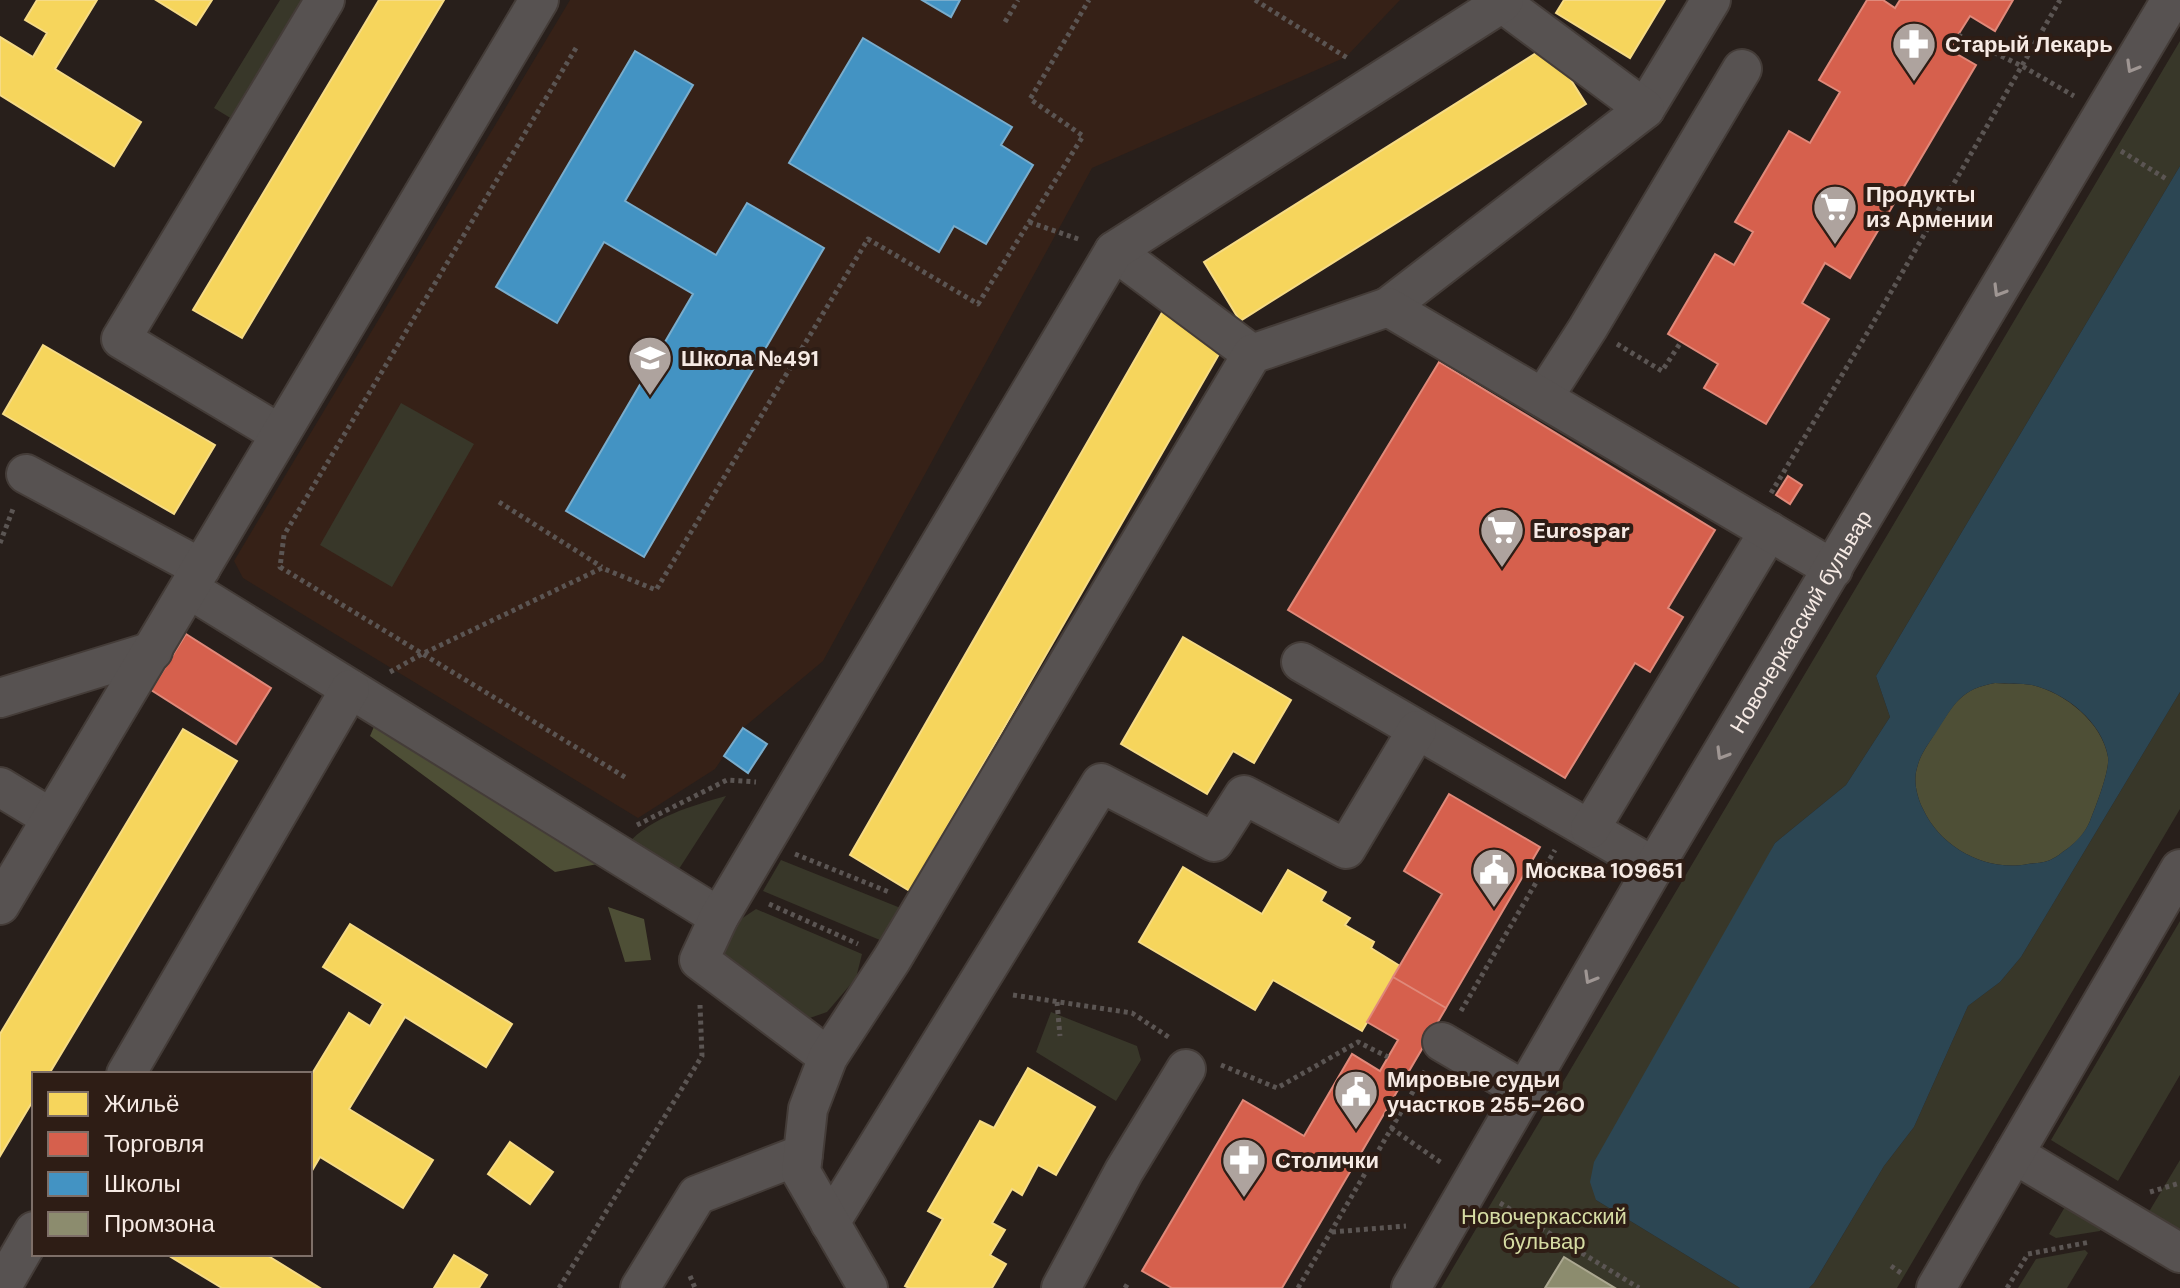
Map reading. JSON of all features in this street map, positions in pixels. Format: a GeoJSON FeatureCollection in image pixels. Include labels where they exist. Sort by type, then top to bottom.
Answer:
{"type":"FeatureCollection","features":[{"type":"Feature","properties":{"kind":"street"},"geometry":{"type":"LineString","coordinates":[[280,434],[121,339],[325,0]]}},
{"type":"Feature","properties":{"kind":"street"},"geometry":{"type":"LineString","coordinates":[[0,905],[539,0]]}},
{"type":"Feature","properties":{"kind":"street"},"geometry":{"type":"LineString","coordinates":[[868,1288],[801,1172],[808,1109],[828,1057],[892,959],[1252,354],[1388,307],[1645,109],[1711,0]]}},
{"type":"Feature","properties":{"kind":"street","name":"Новочеркасский бульвар"},"geometry":{"type":"LineString","coordinates":[[1411,1288],[1654,867],[2171,0]]}},
{"type":"Feature","properties":{"kind":"street"},"geometry":{"type":"LineString","coordinates":[[828,1057],[699,960],[719,917],[1114,251],[1503,2],[1645,109]]}},
{"type":"Feature","properties":{"kind":"street"},"geometry":{"type":"LineString","coordinates":[[1543,398],[1742,69]]}},
{"type":"Feature","properties":{"kind":"street"},"geometry":{"type":"LineString","coordinates":[[1114,251],[1252,354]]}},
{"type":"Feature","properties":{"kind":"street"},"geometry":{"type":"LineString","coordinates":[[1388,307],[1833,569]]}},
{"type":"Feature","properties":{"kind":"street"},"geometry":{"type":"LineString","coordinates":[[26,474],[195,578],[356,693],[719,917]]}},
{"type":"Feature","properties":{"kind":"street"},"geometry":{"type":"LineString","coordinates":[[1590,829],[1769,531]]}},
{"type":"Feature","properties":{"kind":"street"},"geometry":{"type":"LineString","coordinates":[[0,698],[153,651]]}},
{"type":"Feature","properties":{"kind":"street"},"geometry":{"type":"LineString","coordinates":[[1301,662],[1654,867]]}},
{"type":"Feature","properties":{"kind":"street"},"geometry":{"type":"LineString","coordinates":[[127,1072],[356,693]]}},
{"type":"Feature","properties":{"kind":"street"},"geometry":{"type":"LineString","coordinates":[[830,1223],[1101,783],[1214,842],[1244,795],[1346,849],[1417,730]]}},
{"type":"Feature","properties":{"kind":"street"},"geometry":{"type":"LineString","coordinates":[[0,787],[51,818]]}},
{"type":"Feature","properties":{"kind":"street"},"geometry":{"type":"LineString","coordinates":[[1936,1288],[2180,869]]}},
{"type":"Feature","properties":{"kind":"street"},"geometry":{"type":"LineString","coordinates":[[1442,1042],[1525,1091]]}},
{"type":"Feature","properties":{"kind":"street"},"geometry":{"type":"LineString","coordinates":[[1061,1288],[1124,1171],[1193,1058]]}},
{"type":"Feature","properties":{"kind":"street"},"geometry":{"type":"LineString","coordinates":[[640,1288],[697,1195],[803,1154]]}},
{"type":"Feature","properties":{"kind":"street"},"geometry":{"type":"LineString","coordinates":[[2014,1154],[2180,1253]]}},
{"type":"Feature","properties":{"kind":"street"},"geometry":{"type":"LineString","coordinates":[[1,1288],[32,1234]]}},
{"type":"Feature","properties":{"kind":"path"},"geometry":{"type":"LineString","coordinates":[[1005,22],[1018,0]]}},
{"type":"Feature","properties":{"kind":"path"},"geometry":{"type":"LineString","coordinates":[[499,502],[602,568],[656,590],[868,239],[978,304],[1083,136],[1030,99],[1089,0]]}},
{"type":"Feature","properties":{"kind":"path"},"geometry":{"type":"LineString","coordinates":[[1255,0],[1382,80]]}},
{"type":"Feature","properties":{"kind":"path"},"geometry":{"type":"LineString","coordinates":[[1958,35],[2022,66],[2105,113]]}},
{"type":"Feature","properties":{"kind":"path"},"geometry":{"type":"LineString","coordinates":[[576,48],[284,535],[280,567],[628,779]]}},
{"type":"Feature","properties":{"kind":"path"},"geometry":{"type":"LineString","coordinates":[[2138,160],[2168,180]]}},
{"type":"Feature","properties":{"kind":"path"},"geometry":{"type":"LineString","coordinates":[[1029,222],[1114,251]]}},
{"type":"Feature","properties":{"kind":"path"},"geometry":{"type":"LineString","coordinates":[[1588,328],[1662,371],[1681,342]]}},
{"type":"Feature","properties":{"kind":"path"},"geometry":{"type":"LineString","coordinates":[[356,693],[422,654],[602,568]]}},
{"type":"Feature","properties":{"kind":"path"},"geometry":{"type":"LineString","coordinates":[[601,844],[727,780],[798,786]]}},
{"type":"Feature","properties":{"kind":"path"},"geometry":{"type":"LineString","coordinates":[[764,841],[923,906]]}},
{"type":"Feature","properties":{"kind":"path"},"geometry":{"type":"LineString","coordinates":[[719,917],[763,901],[892,959]]}},
{"type":"Feature","properties":{"kind":"path"},"geometry":{"type":"LineString","coordinates":[[559,1288],[702,1056],[699,960]]}},
{"type":"Feature","properties":{"kind":"path"},"geometry":{"type":"LineString","coordinates":[[975,990],[1132,1013],[1193,1058],[1277,1088],[1358,1042],[1388,1057]]}},
{"type":"Feature","properties":{"kind":"path"},"geometry":{"type":"LineString","coordinates":[[1057,1002],[1060,1036]]}},
{"type":"Feature","properties":{"kind":"path"},"geometry":{"type":"LineString","coordinates":[[1391,1128],[1450,1170]]}},
{"type":"Feature","properties":{"kind":"path"},"geometry":{"type":"LineString","coordinates":[[2139,1195],[2180,1183]]}},
{"type":"Feature","properties":{"kind":"path"},"geometry":{"type":"LineString","coordinates":[[1493,1198],[1639,1288]]}},
{"type":"Feature","properties":{"kind":"path"},"geometry":{"type":"LineString","coordinates":[[1331,1232],[1448,1222]]}},
{"type":"Feature","properties":{"kind":"path"},"geometry":{"type":"LineString","coordinates":[[2007,1288],[2028,1254],[2100,1240]]}},
{"type":"Feature","properties":{"kind":"path"},"geometry":{"type":"LineString","coordinates":[[1891,1266],[1901,1273]]}},
{"type":"Feature","properties":{"kind":"shaded area","name":"Школа №491"},"geometry":{"type":"Polygon","coordinates":[[[570,0],[1400,0],[1346,57],[1092,168],[823,661],[743,728],[715,769],[638,818],[243,578],[234,561],[570,0]]]}},
{"type":"Feature","properties":{"kind":"green space"},"geometry":{"type":"Polygon","coordinates":[[[280,0],[312,0],[237,122],[214,108],[280,0]]]}},
{"type":"Feature","properties":{"kind":"green space","name":"Новочеркасский бульвар"},"geometry":{"type":"Polygon","coordinates":[[[2180,41],[2180,166],[1876,676],[1890,717],[1846,785],[1775,843],[1596,1200],[1740,1288],[1441,1288],[2180,41]]]}},
{"type":"Feature","properties":{"kind":"green space"},"geometry":{"type":"Polygon","coordinates":[[[401,403],[474,444],[392,587],[320,545],[401,403]]]}},
{"type":"Feature","properties":{"kind":"green space"},"geometry":{"type":"Polygon","coordinates":[[[1995,683],[2032,685],[2069,702],[2090,721],[2108,757],[2107,771],[2088,825],[2074,843],[2046,861],[2012,866],[1966,854],[1953,846],[1931,823],[1917,794],[1915,778],[1918,763],[1949,712],[1966,693],[1995,683]]]}},
{"type":"Feature","properties":{"kind":"green space"},"geometry":{"type":"Polygon","coordinates":[[[2180,692],[2180,809],[1897,1288],[1809,1288],[1884,1166],[1914,1127],[1968,1006],[2000,982],[2021,957],[2180,692]]]}},
{"type":"Feature","properties":{"kind":"green space"},"geometry":{"type":"Polygon","coordinates":[[[376,722],[598,864],[555,872],[370,736],[376,722]]]}},
{"type":"Feature","properties":{"kind":"green space"},"geometry":{"type":"Polygon","coordinates":[[[726,796],[677,872],[628,844],[660,820],[726,796]]]}},
{"type":"Feature","properties":{"kind":"green space"},"geometry":{"type":"Polygon","coordinates":[[[781,860],[908,911],[887,943],[763,891],[781,860]]]}},
{"type":"Feature","properties":{"kind":"green space"},"geometry":{"type":"Polygon","coordinates":[[[608,907],[644,919],[651,960],[625,962],[608,907]]]}},
{"type":"Feature","properties":{"kind":"green space"},"geometry":{"type":"Polygon","coordinates":[[[756,909],[862,954],[856,978],[827,1012],[804,1020],[717,957],[735,923],[756,909]]]}},
{"type":"Feature","properties":{"kind":"green space"},"geometry":{"type":"Polygon","coordinates":[[[2180,921],[2180,1075],[2118,1181],[2051,1140],[2180,921]]]}},
{"type":"Feature","properties":{"kind":"green space"},"geometry":{"type":"Polygon","coordinates":[[[1051,1012],[1137,1046],[1141,1060],[1116,1101],[1036,1052],[1051,1012]]]}},
{"type":"Feature","properties":{"kind":"green space"},"geometry":{"type":"Polygon","coordinates":[[[2180,1160],[2180,1240],[2144,1220],[2180,1160]]]}},
{"type":"Feature","properties":{"kind":"green space"},"geometry":{"type":"Polygon","coordinates":[[[2066,1205],[2108,1218],[2100,1231],[2056,1238],[2049,1234],[2066,1205]]]}},
{"type":"Feature","properties":{"kind":"green space"},"geometry":{"type":"Polygon","coordinates":[[[2085,1250],[2088,1253],[2067,1288],[2018,1288],[2036,1259],[2085,1250]]]}},
{"type":"Feature","properties":{"kind":"water"},"geometry":{"type":"Polygon","coordinates":[[[2180,166],[2180,692],[2021,957],[2000,982],[1968,1006],[1914,1127],[1884,1166],[1814,1283],[1809,1288],[1740,1288],[1596,1200],[1590,1182],[1594,1162],[1775,843],[1846,785],[1890,717],[1876,676],[2180,166]],[[1995,683],[1966,693],[1954,705],[1920,758],[1915,778],[1917,794],[1931,823],[1953,846],[1966,854],[2012,866],[2046,861],[2067,849],[2086,829],[2102,789],[2108,757],[2098,732],[2069,702],[2032,685],[1995,683]]]}},
{"type":"Feature","properties":{"kind":"building: Жильё"},"geometry":{"type":"Polygon","coordinates":[[[37,0],[97,0],[55,69],[141,122],[114,166],[0,95],[0,37],[33,57],[47,33],[25,20],[37,0]]]}},
{"type":"Feature","properties":{"kind":"building: Жильё"},"geometry":{"type":"Polygon","coordinates":[[[156,0],[212,0],[196,25],[156,0]]]}},
{"type":"Feature","properties":{"kind":"building: Жильё"},"geometry":{"type":"Polygon","coordinates":[[[379,0],[444,0],[242,338],[193,310],[379,0]]]}},
{"type":"Feature","properties":{"kind":"building: Жильё"},"geometry":{"type":"Polygon","coordinates":[[[1564,0],[1665,0],[1630,58],[1556,13],[1564,0]]]}},
{"type":"Feature","properties":{"kind":"building: Жильё"},"geometry":{"type":"Polygon","coordinates":[[[1549,45],[1586,104],[1240,321],[1204,262],[1549,45]]]}},
{"type":"Feature","properties":{"kind":"building: Жильё"},"geometry":{"type":"Polygon","coordinates":[[[1164,309],[1226,342],[910,891],[850,855],[1164,309]]]}},
{"type":"Feature","properties":{"kind":"building: Жильё"},"geometry":{"type":"Polygon","coordinates":[[[43,345],[215,445],[174,514],[3,414],[43,345]]]}},
{"type":"Feature","properties":{"kind":"building: Жильё"},"geometry":{"type":"Polygon","coordinates":[[[1183,637],[1291,700],[1254,763],[1233,751],[1207,794],[1121,744],[1183,637]]]}},
{"type":"Feature","properties":{"kind":"building: Жильё"},"geometry":{"type":"Polygon","coordinates":[[[183,729],[237,761],[50,1072],[32,1072],[32,1102],[0,1156],[0,1034],[183,729]]]}},
{"type":"Feature","properties":{"kind":"building: Жильё"},"geometry":{"type":"Polygon","coordinates":[[[1183,867],[1262,914],[1288,870],[1326,892],[1321,901],[1350,918],[1345,925],[1374,942],[1371,948],[1400,966],[1362,1031],[1273,980],[1255,1010],[1139,942],[1183,867]]]}},
{"type":"Feature","properties":{"kind":"building: Жильё"},"geometry":{"type":"Polygon","coordinates":[[[350,924],[512,1024],[486,1067],[405,1017],[349,1109],[433,1160],[403,1208],[320,1157],[312,1171],[312,1074],[349,1013],[370,1026],[383,1004],[323,967],[350,924]]]}},
{"type":"Feature","properties":{"kind":"building: Жильё"},"geometry":{"type":"Polygon","coordinates":[[[1028,1068],[1095,1107],[1056,1175],[1038,1165],[1022,1195],[1012,1189],[992,1223],[1005,1230],[990,1255],[1006,1264],[992,1288],[905,1286],[943,1219],[928,1211],[980,1121],[994,1128],[1028,1068]]]}},
{"type":"Feature","properties":{"kind":"building: Жильё"},"geometry":{"type":"Polygon","coordinates":[[[510,1142],[553,1172],[530,1204],[488,1174],[510,1142]]]}},
{"type":"Feature","properties":{"kind":"building: Жильё"},"geometry":{"type":"Polygon","coordinates":[[[454,1255],[487,1275],[479,1288],[434,1288],[454,1255]]]}},
{"type":"Feature","properties":{"kind":"building: Жильё"},"geometry":{"type":"Polygon","coordinates":[[[169,1256],[268,1256],[320,1288],[222,1288],[169,1256]]]}},
{"type":"Feature","properties":{"kind":"building: Торговля"},"geometry":{"type":"Polygon","coordinates":[[[1867,0],[1883,0],[1895,8],[1900,0],[2013,0],[1995,31],[1970,16],[1958,35],[1950,50],[1976,65],[1850,278],[1825,263],[1802,303],[1829,319],[1766,424],[1704,388],[1718,364],[1668,334],[1715,254],[1734,265],[1753,232],[1735,222],[1789,131],[1810,143],[1840,92],[1819,80],[1867,0]]]}},
{"type":"Feature","properties":{"kind":"building: Торговля","name":"Eurospar"},"geometry":{"type":"Polygon","coordinates":[[[1439,362],[1715,530],[1668,608],[1683,617],[1650,672],[1635,663],[1565,778],[1288,610],[1439,362]]]}},
{"type":"Feature","properties":{"kind":"building: Торговля"},"geometry":{"type":"Polygon","coordinates":[[[1788,476],[1802,485],[1790,504],[1776,495],[1788,476]]]}},
{"type":"Feature","properties":{"kind":"building: Торговля"},"geometry":{"type":"Polygon","coordinates":[[[186,634],[271,688],[236,744],[151,690],[186,634]]]}},
{"type":"Feature","properties":{"kind":"building: Торговля"},"geometry":{"type":"Polygon","coordinates":[[[1449,794],[1540,847],[1446,1008],[1393,977],[1442,894],[1404,871],[1449,794]]]}},
{"type":"Feature","properties":{"kind":"building: Торговля"},"geometry":{"type":"Polygon","coordinates":[[[1393,977],[1446,1008],[1282,1288],[1172,1288],[1142,1271],[1243,1100],[1304,1136],[1352,1054],[1380,1071],[1398,1040],[1367,1022],[1393,977]]]}},
{"type":"Feature","properties":{"kind":"building: Школы"},"geometry":{"type":"Polygon","coordinates":[[[922,0],[960,0],[951,17],[922,0]]]}},
{"type":"Feature","properties":{"kind":"building: Школы"},"geometry":{"type":"Polygon","coordinates":[[[863,38],[1012,127],[1001,145],[1033,165],[986,244],[954,226],[939,252],[789,163],[863,38]]]}},
{"type":"Feature","properties":{"kind":"building: Школы"},"geometry":{"type":"Polygon","coordinates":[[[635,51],[693,85],[625,201],[716,255],[747,203],[824,248],[644,557],[566,511],[693,294],[604,242],[557,323],[496,287],[635,51]]]}},
{"type":"Feature","properties":{"kind":"building: Школы"},"geometry":{"type":"Polygon","coordinates":[[[743,728],[767,744],[748,773],[724,756],[743,728]]]}},
{"type":"Feature","properties":{"kind":"building: Промзона"},"geometry":{"type":"Polygon","coordinates":[[[1564,1257],[1615,1288],[1545,1288],[1564,1257]]]}},
{"type":"Feature","properties":{"kind":"place","name":"Старый Лекарь"},"geometry":{"type":"Point","coordinates":[1914,83]}},
{"type":"Feature","properties":{"kind":"place","name":"Продукты из Армении"},"geometry":{"type":"Point","coordinates":[1835,246]}},
{"type":"Feature","properties":{"kind":"place","name":"Школа №491"},"geometry":{"type":"Point","coordinates":[650,397]}},
{"type":"Feature","properties":{"kind":"place","name":"Eurospar"},"geometry":{"type":"Point","coordinates":[1502,569]}},
{"type":"Feature","properties":{"kind":"place","name":"Москва 109651"},"geometry":{"type":"Point","coordinates":[1494,909]}},
{"type":"Feature","properties":{"kind":"place","name":"Мировые судьи участков 255-260"},"geometry":{"type":"Point","coordinates":[1356,1131]}},
{"type":"Feature","properties":{"kind":"place","name":"Столички"},"geometry":{"type":"Point","coordinates":[1244,1199]}}]}
